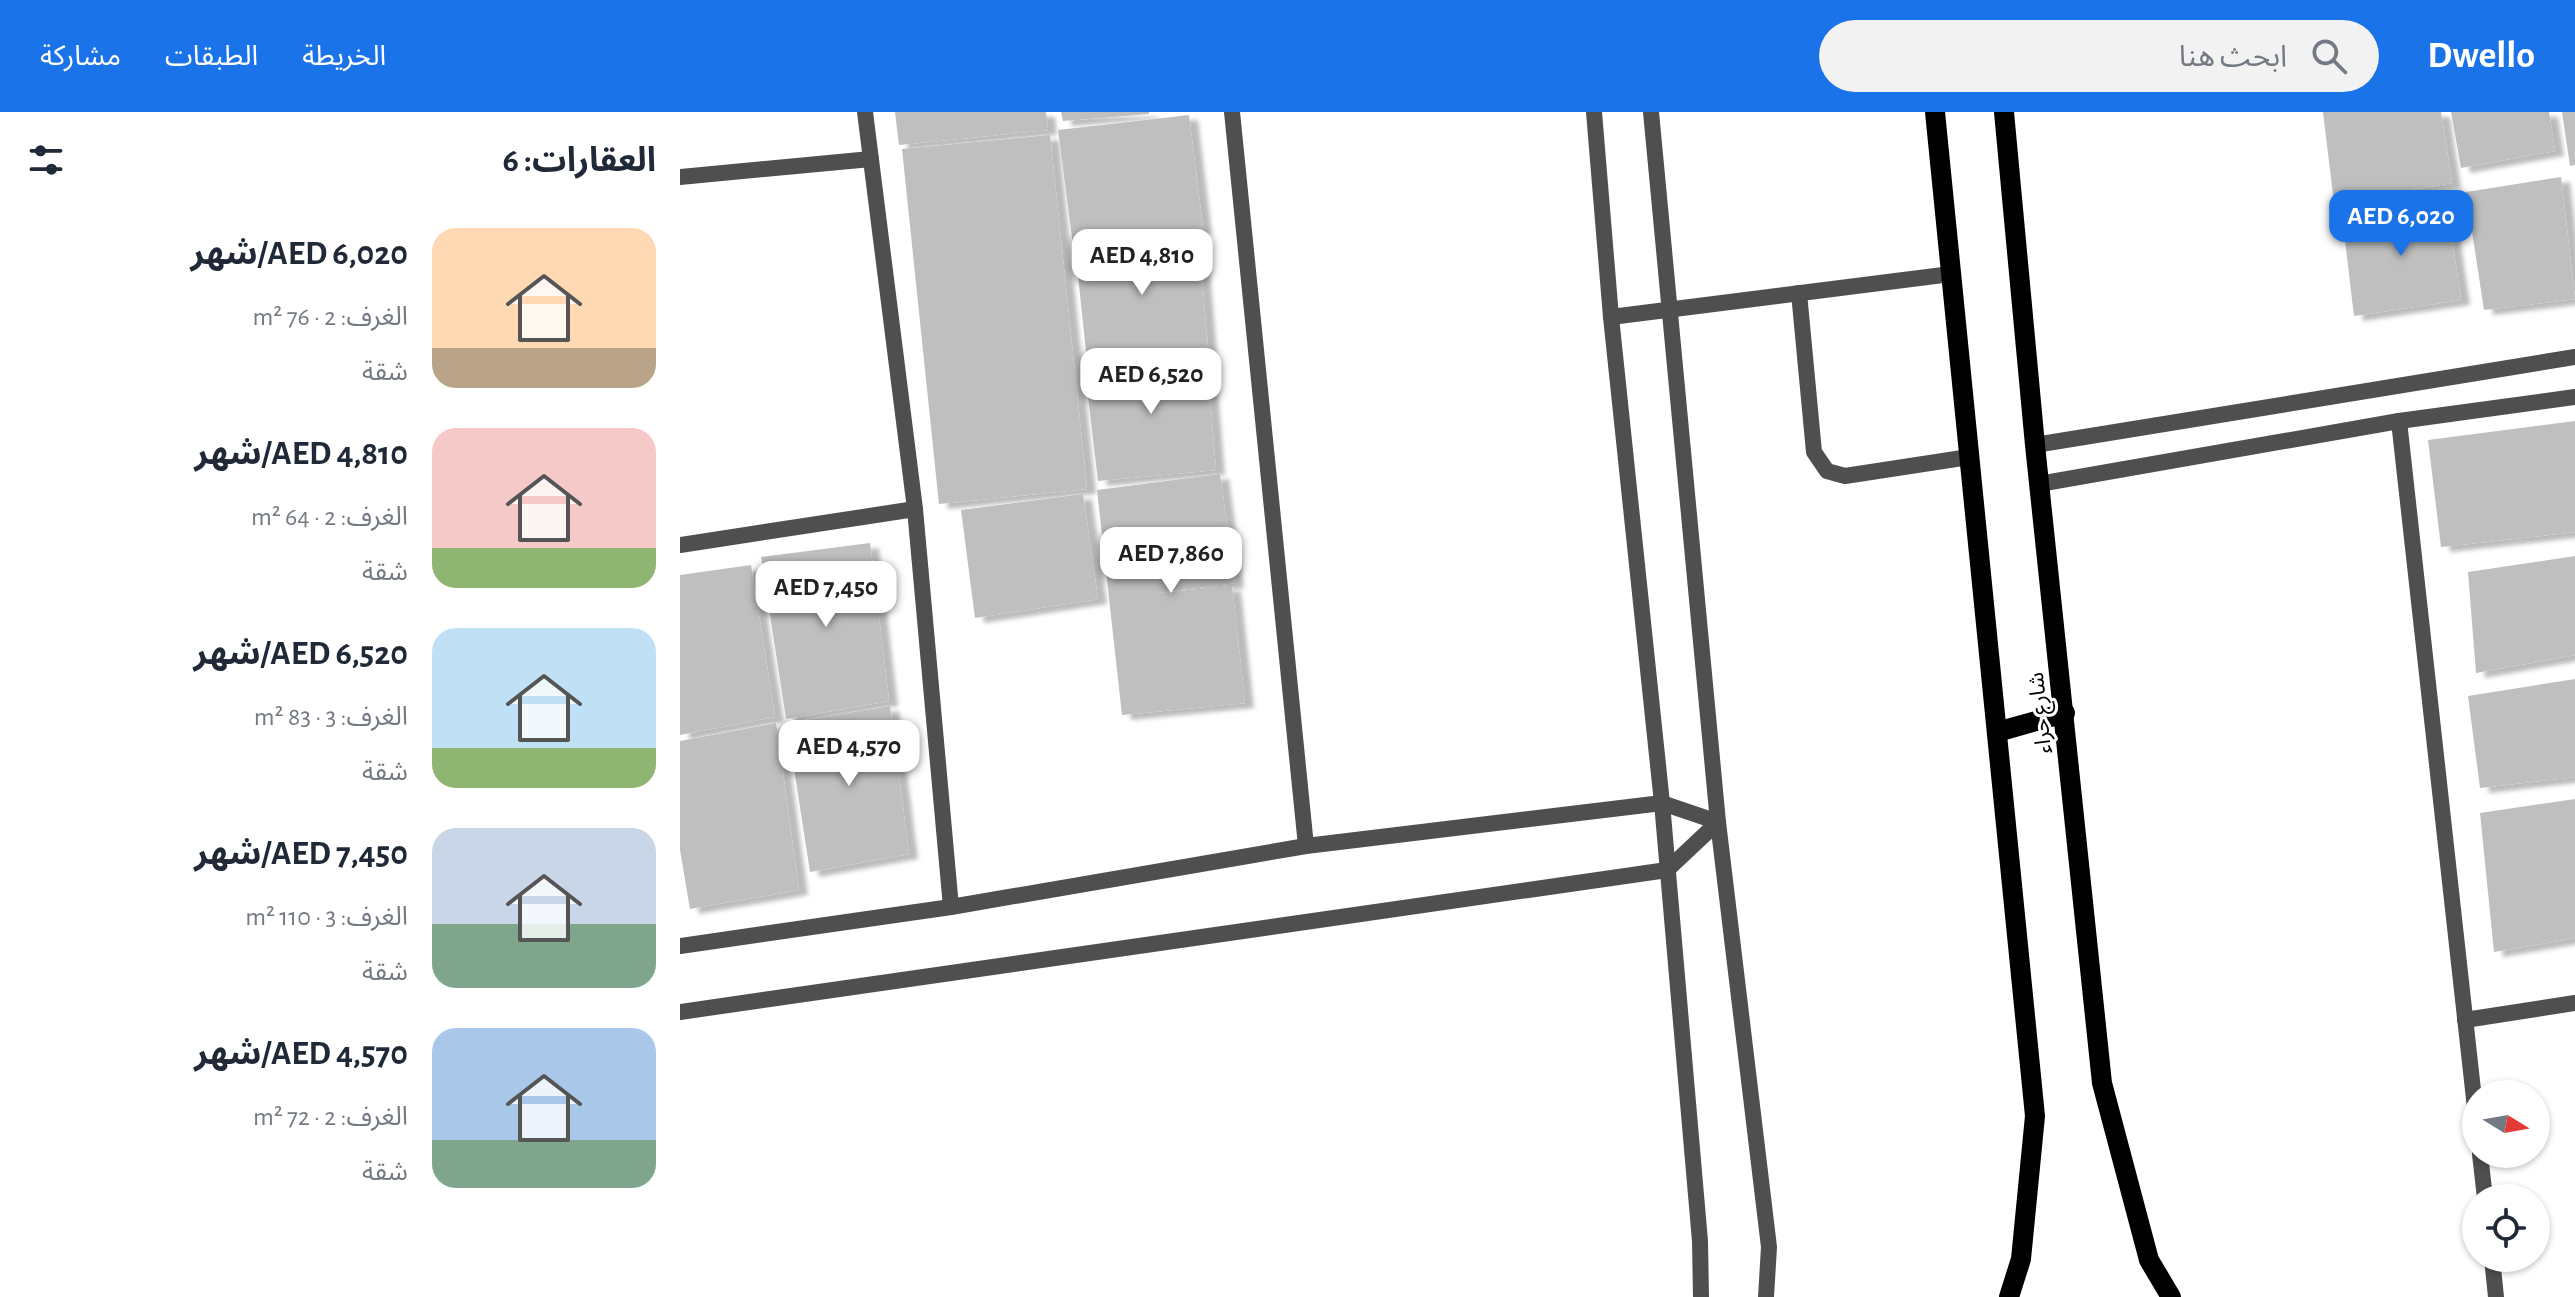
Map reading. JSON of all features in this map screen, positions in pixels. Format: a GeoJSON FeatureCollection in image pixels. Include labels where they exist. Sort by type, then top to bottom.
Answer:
{"type":"FeatureCollection","features":[{"type":"Feature","properties":{"kind":"main road","name":"شارع حراء"},"geometry":{"type":"LineString","coordinates":[[1935,112],[2035,1116],[2021,1259],[2009,1297]]}},
{"type":"Feature","properties":{"kind":"main road","name":"شارع حراء"},"geometry":{"type":"LineString","coordinates":[[2004,112],[2035,445],[2102,1083],[2149,1260],[2171,1297]]}},
{"type":"Feature","properties":{"kind":"main road"},"geometry":{"type":"LineString","coordinates":[[1997,732],[2065,713]]}},
{"type":"Feature","properties":{"kind":"street"},"geometry":{"type":"LineString","coordinates":[[865,112],[915,509],[951,907]]}},
{"type":"Feature","properties":{"kind":"street"},"geometry":{"type":"LineString","coordinates":[[1232,112],[1306,846]]}},
{"type":"Feature","properties":{"kind":"street"},"geometry":{"type":"LineString","coordinates":[[1594,112],[1611,317],[1662,803],[1700,1241],[1701,1297]]}},
{"type":"Feature","properties":{"kind":"street"},"geometry":{"type":"LineString","coordinates":[[1651,112],[1718,822],[1769,1247],[1766,1297]]}},
{"type":"Feature","properties":{"kind":"street"},"geometry":{"type":"LineString","coordinates":[[680,177],[871,159]]}},
{"type":"Feature","properties":{"kind":"street"},"geometry":{"type":"LineString","coordinates":[[1611,317],[1951,274]]}},
{"type":"Feature","properties":{"kind":"street"},"geometry":{"type":"LineString","coordinates":[[1799,293],[1814,452],[1827,471],[1845,476],[1969,457]]}},
{"type":"Feature","properties":{"kind":"street"},"geometry":{"type":"LineString","coordinates":[[2035,445],[2575,357]]}},
{"type":"Feature","properties":{"kind":"street"},"geometry":{"type":"LineString","coordinates":[[2039,484],[2399,421],[2575,397]]}},
{"type":"Feature","properties":{"kind":"street"},"geometry":{"type":"LineString","coordinates":[[2399,421],[2472,1080]]}},
{"type":"Feature","properties":{"kind":"street"},"geometry":{"type":"LineString","coordinates":[[680,545],[915,509]]}},
{"type":"Feature","properties":{"kind":"street"},"geometry":{"type":"LineString","coordinates":[[680,946],[951,907],[1306,846],[1662,803],[1718,822]]}},
{"type":"Feature","properties":{"kind":"street"},"geometry":{"type":"LineString","coordinates":[[680,1012],[1667,870],[1718,822]]}},
{"type":"Feature","properties":{"kind":"street"},"geometry":{"type":"LineString","coordinates":[[2465,1020],[2575,1003]]}},
{"type":"Feature","properties":{"kind":"street"},"geometry":{"type":"LineString","coordinates":[[2493,1272],[2496,1297]]}},
{"type":"Feature","properties":{"kind":"building"},"geometry":{"type":"Polygon","coordinates":[[[895,112],[1046,112],[1048,130],[899,145],[895,112]]]}},
{"type":"Feature","properties":{"kind":"building"},"geometry":{"type":"Polygon","coordinates":[[[1061,112],[1149,112],[1149,114],[1063,121],[1061,112]]]}},
{"type":"Feature","properties":{"kind":"building"},"geometry":{"type":"Polygon","coordinates":[[[2323,112],[2441,112],[2452,183],[2334,203],[2323,112]]]}},
{"type":"Feature","properties":{"kind":"building"},"geometry":{"type":"Polygon","coordinates":[[[2451,112],[2549,112],[2555,151],[2461,168],[2451,112]]]}},
{"type":"Feature","properties":{"kind":"building"},"geometry":{"type":"Polygon","coordinates":[[[2562,112],[2575,112],[2575,165],[2570,166],[2562,112]]]}},
{"type":"Feature","properties":{"kind":"building"},"geometry":{"type":"Polygon","coordinates":[[[1189,115],[1203,229],[1073,246],[1058,130],[1189,115]]]}},
{"type":"Feature","properties":{"kind":"building"},"geometry":{"type":"Polygon","coordinates":[[[1050,135],[1087,489],[939,504],[902,149],[1050,135]]]}},
{"type":"Feature","properties":{"kind":"building"},"geometry":{"type":"Polygon","coordinates":[[[2561,177],[2575,299],[2484,310],[2466,192],[2561,177]]]}},
{"type":"Feature","properties":{"kind":"building"},"geometry":{"type":"Polygon","coordinates":[[[2446,200],[2461,300],[2354,316],[2342,215],[2446,200]]]}},
{"type":"Feature","properties":{"kind":"building"},"geometry":{"type":"Polygon","coordinates":[[[1198,232],[1208,349],[1087,361],[1075,248],[1198,232]]]}},
{"type":"Feature","properties":{"kind":"building"},"geometry":{"type":"Polygon","coordinates":[[[1206,351],[1216,470],[1098,481],[1084,364],[1206,351]]]}},
{"type":"Feature","properties":{"kind":"building"},"geometry":{"type":"Polygon","coordinates":[[[2575,421],[2575,532],[2441,547],[2428,440],[2575,421]]]}},
{"type":"Feature","properties":{"kind":"building"},"geometry":{"type":"Polygon","coordinates":[[[1220,474],[1235,583],[1148,594],[1232,586],[1245,703],[1122,715],[1097,490],[1220,474]]]}},
{"type":"Feature","properties":{"kind":"building"},"geometry":{"type":"Polygon","coordinates":[[[1083,494],[1098,599],[975,618],[961,510],[1083,494]]]}},
{"type":"Feature","properties":{"kind":"building"},"geometry":{"type":"Polygon","coordinates":[[[870,543],[889,701],[786,719],[761,557],[870,543]]]}},
{"type":"Feature","properties":{"kind":"building"},"geometry":{"type":"Polygon","coordinates":[[[2575,556],[2575,655],[2476,673],[2468,572],[2575,556]]]}},
{"type":"Feature","properties":{"kind":"building"},"geometry":{"type":"Polygon","coordinates":[[[751,565],[775,717],[680,735],[680,575],[751,565]]]}},
{"type":"Feature","properties":{"kind":"building"},"geometry":{"type":"Polygon","coordinates":[[[2575,679],[2575,777],[2480,788],[2468,696],[2575,679]]]}},
{"type":"Feature","properties":{"kind":"building"},"geometry":{"type":"Polygon","coordinates":[[[890,706],[909,854],[810,872],[787,723],[890,706]]]}},
{"type":"Feature","properties":{"kind":"building"},"geometry":{"type":"Polygon","coordinates":[[[776,723],[799,890],[690,909],[680,850],[680,741],[776,723]]]}},
{"type":"Feature","properties":{"kind":"building"},"geometry":{"type":"Polygon","coordinates":[[[2575,799],[2575,938],[2494,952],[2480,813],[2575,799]]]}}]}
